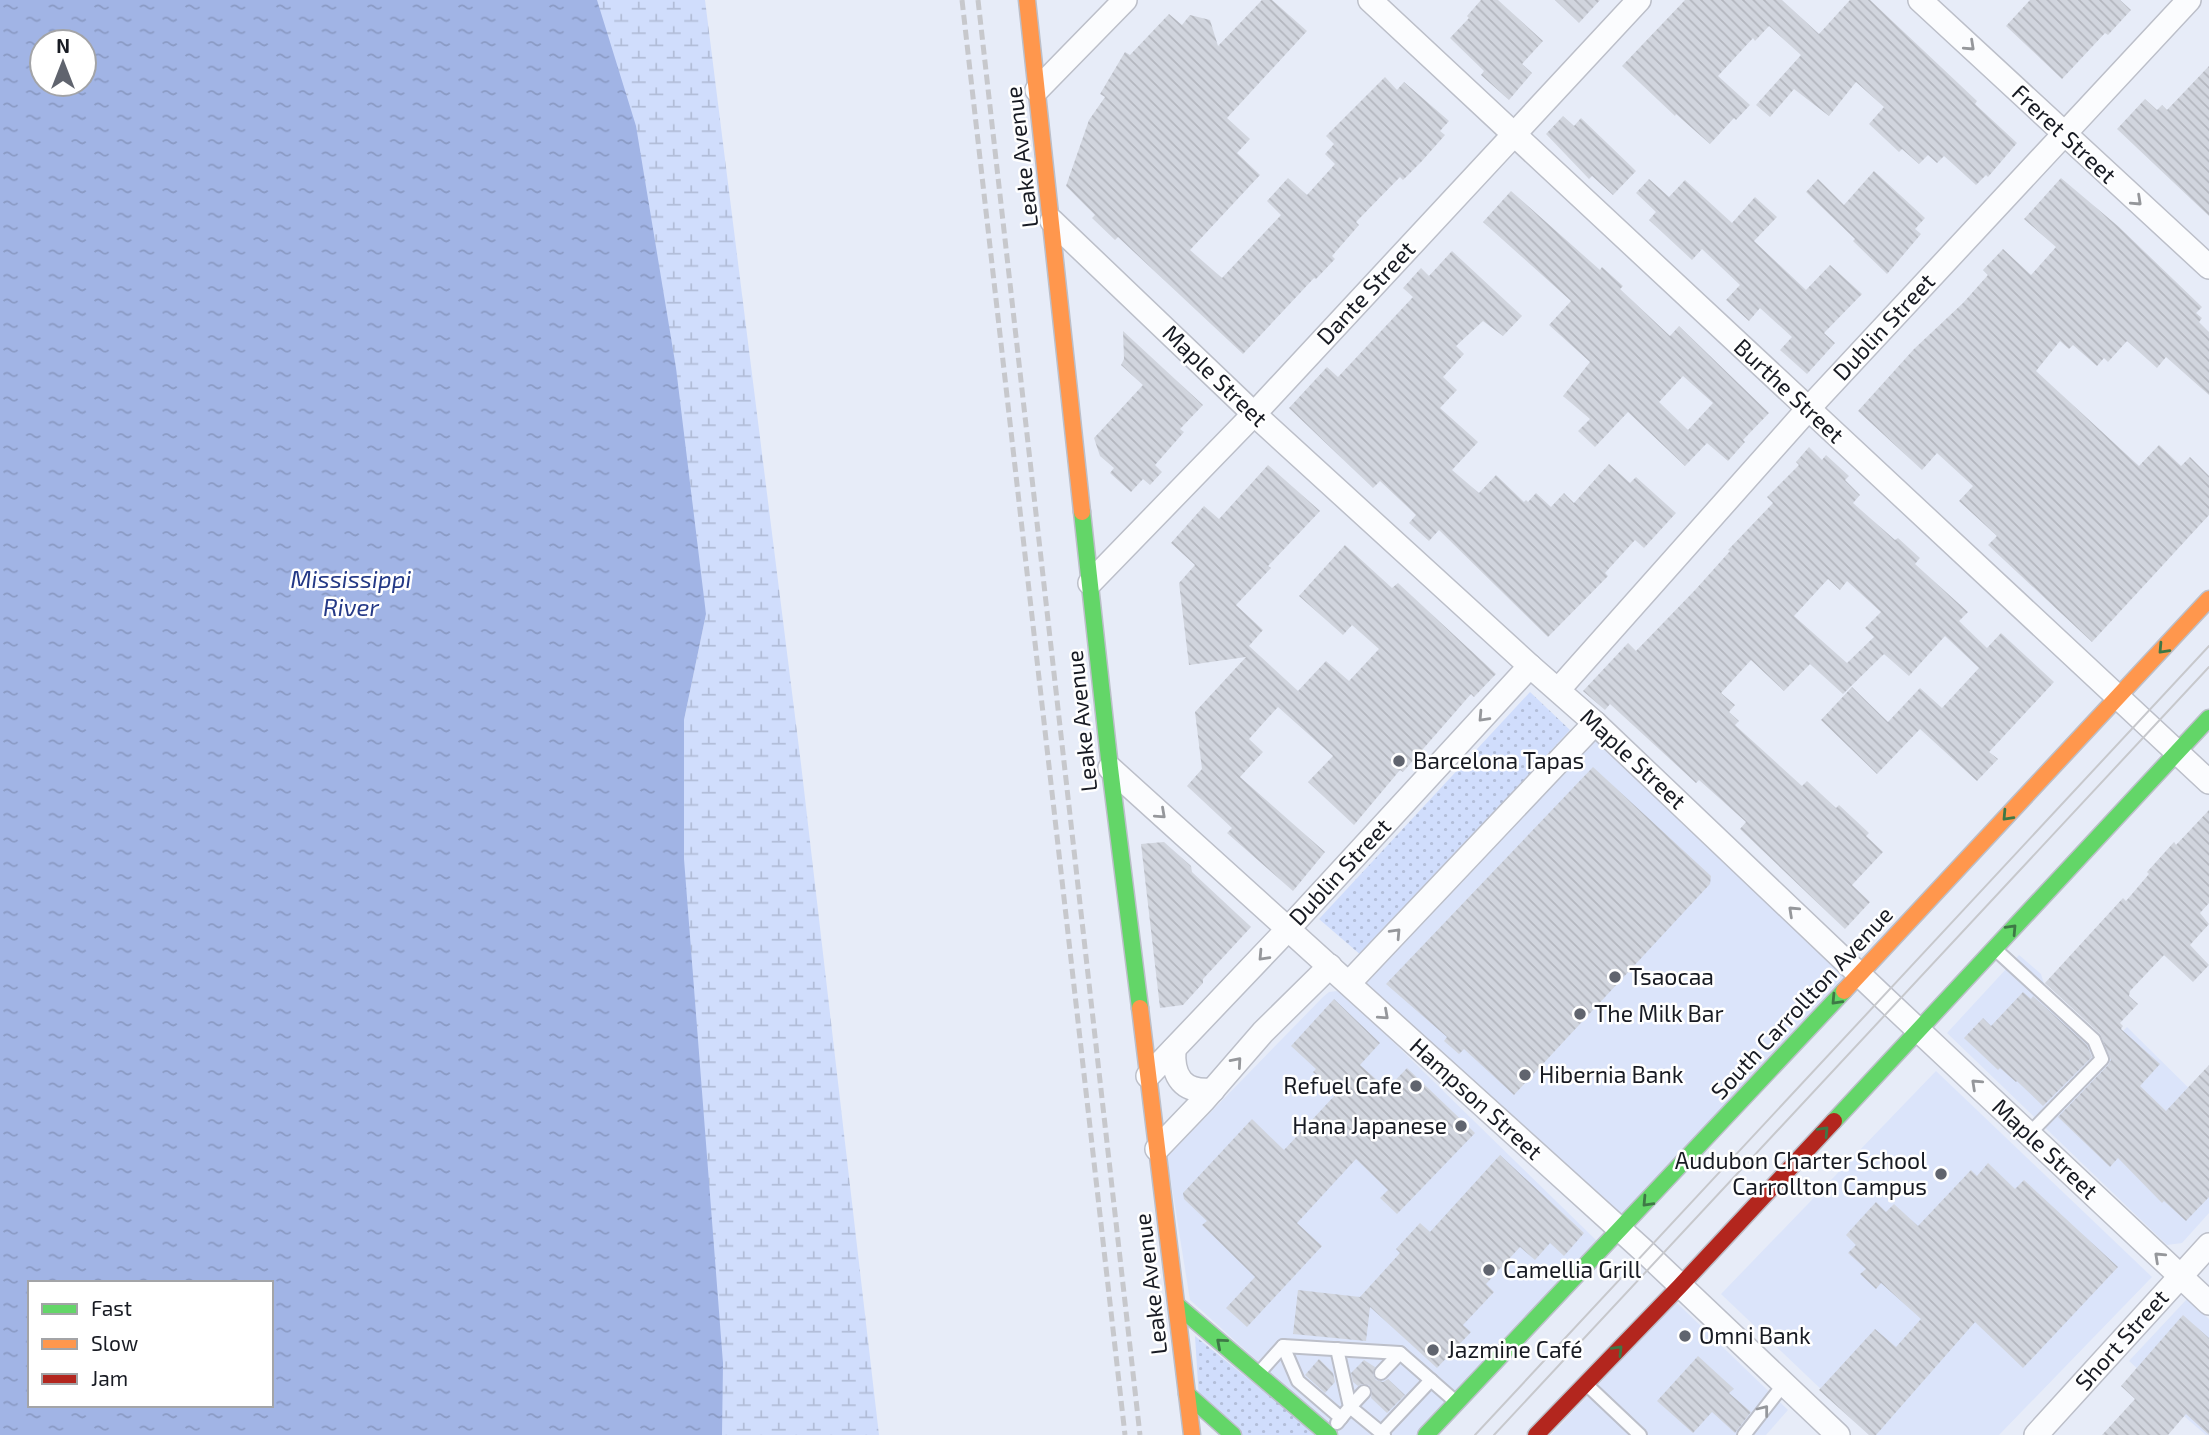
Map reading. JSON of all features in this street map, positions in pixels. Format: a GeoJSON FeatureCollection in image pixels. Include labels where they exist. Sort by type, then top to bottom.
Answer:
{"type":"FeatureCollection","features":[{"type":"Feature","properties":{"kind":"main road","name":"Leake Avenue"},"geometry":{"type":"LineString","coordinates":[[1027,0],[1110,768],[1192,1435]]}},
{"type":"Feature","properties":{"kind":"main road","name":"South Carrollton Avenue"},"geometry":{"type":"LineString","coordinates":[[1426,1435],[1621,1231],[2209,599]]}},
{"type":"Feature","properties":{"kind":"main road"},"geometry":{"type":"LineString","coordinates":[[1536,1435],[1680,1286],[2209,718]]}},
{"type":"Feature","properties":{"kind":"main road"},"geometry":{"type":"LineString","coordinates":[[1178,1306],[1328,1435]]}},
{"type":"Feature","properties":{"kind":"main road"},"geometry":{"type":"LineString","coordinates":[[1187,1394],[1234,1435]]}},
{"type":"Feature","properties":{"kind":"street"},"geometry":{"type":"LineString","coordinates":[[1037,90],[1125,0]]}},
{"type":"Feature","properties":{"kind":"street","name":"Burthe Street"},"geometry":{"type":"LineString","coordinates":[[1370,0],[2209,782]]}},
{"type":"Feature","properties":{"kind":"street","name":"Dante Street"},"geometry":{"type":"LineString","coordinates":[[1090,583],[1254,414],[1639,0]]}},
{"type":"Feature","properties":{"kind":"street","name":"Freret Street"},"geometry":{"type":"LineString","coordinates":[[1920,0],[2209,267]]}},
{"type":"Feature","properties":{"kind":"street","name":"Dublin Street"},"geometry":{"type":"LineString","coordinates":[[1553,686],[2189,0]]}},
{"type":"Feature","properties":{"kind":"street","name":"Maple Street"},"geometry":{"type":"LineString","coordinates":[[1052,221],[1254,414],[1595,723],[2209,1303]]}},
{"type":"Feature","properties":{"kind":"street","name":"Dublin Street"},"geometry":{"type":"LineString","coordinates":[[1148,1076],[1288,929],[1530,666]]}},
{"type":"Feature","properties":{"kind":"street"},"geometry":{"type":"LineString","coordinates":[[1349,983],[1595,723]]}},
{"type":"Feature","properties":{"kind":"street","name":"Hampson Street"},"geometry":{"type":"LineString","coordinates":[[1110,768],[1621,1231],[1838,1435]]}},
{"type":"Feature","properties":{"kind":"street"},"geometry":{"type":"LineString","coordinates":[[1157,1149],[1264,1032],[1330,966]]}},
{"type":"Feature","properties":{"kind":"street"},"geometry":{"type":"LineString","coordinates":[[1174,1049],[1173,1066],[1178,1079],[1201,1091],[1213,1090]]}},
{"type":"Feature","properties":{"kind":"street","name":"Short Street"},"geometry":{"type":"LineString","coordinates":[[2036,1435],[2209,1245]]}},
{"type":"Feature","properties":{"kind":"lane"},"geometry":{"type":"LineString","coordinates":[[1994,949],[2094,1040],[2102,1059],[2029,1134]]}},
{"type":"Feature","properties":{"kind":"lane"},"geometry":{"type":"LineString","coordinates":[[1283,1346],[1400,1353],[1457,1402]]}},
{"type":"Feature","properties":{"kind":"lane"},"geometry":{"type":"LineString","coordinates":[[1258,1374],[1283,1346]]}},
{"type":"Feature","properties":{"kind":"lane"},"geometry":{"type":"LineString","coordinates":[[1283,1346],[1298,1381],[1341,1418]]}},
{"type":"Feature","properties":{"kind":"lane"},"geometry":{"type":"LineString","coordinates":[[1337,1349],[1350,1407],[1382,1434],[1431,1380]]}},
{"type":"Feature","properties":{"kind":"lane"},"geometry":{"type":"LineString","coordinates":[[1381,1373],[1400,1353]]}},
{"type":"Feature","properties":{"kind":"lane"},"geometry":{"type":"LineString","coordinates":[[1586,1384],[1640,1435]]}},
{"type":"Feature","properties":{"kind":"lane"},"geometry":{"type":"LineString","coordinates":[[1744,1435],[1784,1384]]}},
{"type":"Feature","properties":{"kind":"lane"},"geometry":{"type":"LineString","coordinates":[[1328,1435],[1364,1392]]}},
{"type":"Feature","properties":{"kind":"shaded area"},"geometry":{"type":"Polygon","coordinates":[[[1584,718],[1859,975],[1621,1231],[1362,987],[1584,718]]]}},
{"type":"Feature","properties":{"kind":"shaded area"},"geometry":{"type":"Polygon","coordinates":[[[2019,955],[2041,974],[2044,984],[2089,1026],[2092,1034],[2110,1044],[2127,1027],[2209,1108],[2209,1213],[2182,1243],[2167,1245],[1947,1033],[2019,955]]]}},
{"type":"Feature","properties":{"kind":"shaded area"},"geometry":{"type":"Polygon","coordinates":[[[1337,991],[1345,995],[1598,1242],[1417,1435],[1339,1435],[1190,1300],[1167,1157],[1323,997],[1329,992],[1337,991]]]}},
{"type":"Feature","properties":{"kind":"shaded area","name":"Audubon Charter School Carrollton Campus"},"geometry":{"type":"Polygon","coordinates":[[[1936,1071],[2152,1277],[1999,1435],[1869,1435],[1721,1294],[1936,1071]]]}},
{"type":"Feature","properties":{"kind":"shaded area"},"geometry":{"type":"Polygon","coordinates":[[[2187,1299],[2209,1319],[2209,1435],[2177,1410],[2179,1406],[2129,1361],[2187,1299]]]}},
{"type":"Feature","properties":{"kind":"shaded area"},"geometry":{"type":"Polygon","coordinates":[[[1676,1302],[1788,1410],[1766,1435],[1551,1435],[1676,1302]]]}},
{"type":"Feature","properties":{"kind":"green space"},"geometry":{"type":"Polygon","coordinates":[[[589,0],[705,0],[801,764],[879,1435],[712,1435],[671,855],[684,720],[706,614],[589,0]]]}},
{"type":"Feature","properties":{"kind":"green space"},"geometry":{"type":"Polygon","coordinates":[[[1530,692],[1570,730],[1362,956],[1319,919],[1530,692]]]}},
{"type":"Feature","properties":{"kind":"green space"},"geometry":{"type":"Polygon","coordinates":[[[1195,1336],[1318,1435],[1240,1435],[1199,1399],[1195,1336]]]}},
{"type":"Feature","properties":{"kind":"water","name":"Mississippi River"},"geometry":{"type":"Polygon","coordinates":[[[0,0],[597,0],[636,126],[676,368],[706,614],[684,720],[684,859],[723,1363],[722,1435],[0,1435],[0,0]]]}},
{"type":"Feature","properties":{"kind":"building"},"geometry":{"type":"Polygon","coordinates":[[[1262,0],[1272,0],[1307,31],[1227,118],[1250,139],[1237,153],[1260,175],[1190,250],[1222,278],[1281,215],[1267,201],[1288,178],[1307,195],[1335,164],[1325,154],[1334,144],[1326,136],[1385,77],[1397,90],[1404,82],[1449,121],[1440,131],[1445,135],[1403,180],[1400,177],[1356,222],[1359,225],[1332,256],[1335,259],[1243,354],[1118,237],[1115,240],[1092,218],[1095,215],[1066,186],[1089,120],[1105,97],[1100,94],[1125,52],[1130,55],[1169,14],[1182,25],[1190,15],[1210,20],[1218,46],[1262,0]]]}},
{"type":"Feature","properties":{"kind":"building"},"geometry":{"type":"Polygon","coordinates":[[[1481,0],[1498,0],[1543,41],[1522,64],[1532,73],[1509,100],[1481,75],[1484,71],[1450,38],[1481,0]]]}},
{"type":"Feature","properties":{"kind":"building"},"geometry":{"type":"Polygon","coordinates":[[[1555,0],[1600,0],[1579,23],[1555,0]]]}},
{"type":"Feature","properties":{"kind":"building"},"geometry":{"type":"Polygon","coordinates":[[[1685,0],[1782,0],[1819,34],[1850,0],[1870,0],[1977,101],[1975,104],[2017,143],[1988,177],[1986,175],[1976,185],[1944,156],[1937,163],[1928,155],[1919,164],[1902,149],[1899,152],[1869,124],[1884,107],[1856,82],[1829,116],[1794,89],[1770,117],[1756,105],[1801,55],[1769,26],[1755,41],[1753,38],[1718,76],[1750,105],[1710,144],[1676,114],[1675,116],[1622,66],[1685,0]]]}},
{"type":"Feature","properties":{"kind":"building"},"geometry":{"type":"Polygon","coordinates":[[[2030,0],[2120,0],[2131,10],[2108,35],[2105,33],[2062,79],[2006,26],[2030,0]]]}},
{"type":"Feature","properties":{"kind":"building"},"geometry":{"type":"Polygon","coordinates":[[[2209,66],[2209,216],[2117,129],[2145,99],[2157,110],[2162,105],[2167,110],[2209,66]]]}},
{"type":"Feature","properties":{"kind":"building"},"geometry":{"type":"Polygon","coordinates":[[[1563,116],[1574,126],[1581,118],[1636,171],[1613,195],[1592,176],[1589,179],[1546,134],[1563,116]]]}},
{"type":"Feature","properties":{"kind":"building"},"geometry":{"type":"Polygon","coordinates":[[[1874,171],[1925,218],[1915,229],[1921,234],[1887,274],[1806,192],[1818,179],[1844,205],[1874,171]]]}},
{"type":"Feature","properties":{"kind":"building"},"geometry":{"type":"Polygon","coordinates":[[[2061,178],[2119,227],[2202,307],[2196,313],[2202,318],[2199,322],[2209,332],[2209,395],[2166,357],[2157,368],[2127,341],[2108,362],[2104,358],[2097,366],[2073,345],[2069,349],[2060,341],[2036,371],[2139,466],[2159,445],[2181,466],[2190,457],[2209,476],[2209,515],[2092,642],[1988,545],[1997,536],[1959,501],[1973,486],[1937,453],[1922,470],[1858,411],[1914,349],[1963,303],[1988,275],[1983,270],[2003,249],[2031,275],[2056,247],[2024,219],[2061,178]]]}},
{"type":"Feature","properties":{"kind":"building"},"geometry":{"type":"Polygon","coordinates":[[[1649,179],[1669,197],[1685,180],[1732,223],[1755,197],[1777,217],[1754,241],[1806,290],[1830,265],[1862,294],[1824,333],[1835,343],[1807,374],[1780,350],[1792,337],[1760,308],[1749,321],[1726,300],[1740,285],[1702,249],[1692,260],[1649,220],[1656,212],[1636,193],[1649,179]]]}},
{"type":"Feature","properties":{"kind":"building"},"geometry":{"type":"Polygon","coordinates":[[[1511,191],[1600,270],[1602,267],[1623,286],[1620,289],[1670,336],[1679,326],[1769,413],[1743,440],[1745,442],[1728,461],[1707,443],[1685,466],[1628,412],[1595,447],[1578,431],[1590,419],[1563,396],[1590,362],[1549,325],[1571,301],[1483,222],[1511,191]],[[1683,376],[1659,402],[1688,430],[1713,403],[1683,376]]]}},
{"type":"Feature","properties":{"kind":"building"},"geometry":{"type":"Polygon","coordinates":[[[1452,251],[1522,316],[1503,336],[1483,321],[1456,346],[1464,354],[1443,377],[1457,390],[1440,408],[1478,442],[1452,470],[1479,493],[1496,475],[1524,502],[1528,502],[1536,493],[1551,507],[1564,493],[1574,503],[1609,464],[1630,483],[1636,477],[1676,513],[1644,548],[1635,540],[1605,573],[1608,576],[1548,637],[1439,530],[1429,541],[1409,523],[1416,515],[1380,481],[1373,488],[1289,408],[1327,367],[1338,377],[1413,297],[1403,288],[1421,268],[1429,276],[1452,251]]]}},
{"type":"Feature","properties":{"kind":"building"},"geometry":{"type":"Polygon","coordinates":[[[1123,331],[1203,405],[1180,429],[1184,432],[1155,465],[1162,472],[1150,485],[1143,479],[1131,492],[1110,473],[1114,468],[1100,456],[1094,438],[1143,385],[1121,365],[1124,359],[1123,331]]]}},
{"type":"Feature","properties":{"kind":"building"},"geometry":{"type":"Polygon","coordinates":[[[1809,447],[1822,460],[1826,455],[1849,476],[1845,480],[1860,495],[1853,503],[1920,558],[1915,564],[1968,612],[1959,621],[1987,648],[2001,633],[2054,682],[1989,752],[1998,759],[1977,781],[1920,729],[1877,774],[1821,720],[1852,687],[1888,722],[1920,688],[1942,708],[1979,668],[1945,636],[1909,676],[1884,654],[1843,694],[1810,664],[1784,691],[1751,660],[1721,693],[1735,705],[1729,712],[1739,721],[1735,725],[1802,786],[1807,781],[1836,808],[1839,805],[1869,833],[1866,836],[1883,852],[1852,885],[1870,902],[1845,929],[1740,829],[1746,822],[1699,780],[1696,783],[1610,704],[1605,710],[1583,691],[1628,643],[1636,651],[1696,589],[1730,551],[1728,550],[1773,503],[1767,497],[1799,465],[1796,462],[1809,447]],[[1828,579],[1794,616],[1847,663],[1874,637],[1865,628],[1881,612],[1847,581],[1840,590],[1828,579]]]}},
{"type":"Feature","properties":{"kind":"building"},"geometry":{"type":"Polygon","coordinates":[[[1268,465],[1320,511],[1268,566],[1271,568],[1236,605],[1263,630],[1249,646],[1298,691],[1326,661],[1349,681],[1379,649],[1352,625],[1343,635],[1299,596],[1345,545],[1392,588],[1398,583],[1496,674],[1474,697],[1471,694],[1403,772],[1400,770],[1354,825],[1308,782],[1333,756],[1278,707],[1249,739],[1263,752],[1240,777],[1325,852],[1293,891],[1227,833],[1232,828],[1187,786],[1202,769],[1195,712],[1246,657],[1189,665],[1179,583],[1195,565],[1171,543],[1204,506],[1219,519],[1268,465]]]}},
{"type":"Feature","properties":{"kind":"building"},"geometry":{"type":"Polygon","coordinates":[[[1593,767],[1711,876],[1710,884],[1514,1095],[1464,1049],[1459,1054],[1444,1041],[1447,1037],[1386,984],[1593,767]]]}},
{"type":"Feature","properties":{"kind":"building"},"geometry":{"type":"Polygon","coordinates":[[[2209,810],[2209,903],[2200,913],[2209,924],[2190,945],[2209,965],[2193,982],[2164,955],[2130,991],[2129,996],[2138,1004],[2120,1023],[2123,1026],[2121,1029],[2160,1064],[2140,1086],[2166,1111],[2209,1065],[2209,1197],[2186,1221],[2164,1201],[2162,1203],[2118,1158],[2110,1167],[2058,1117],[2111,1060],[2100,1034],[2045,983],[2123,898],[2126,901],[2174,842],[2176,845],[2209,810]]]}},
{"type":"Feature","properties":{"kind":"building"},"geometry":{"type":"Polygon","coordinates":[[[1164,842],[1251,927],[1183,1005],[1160,1008],[1141,844],[1164,842]]]}},
{"type":"Feature","properties":{"kind":"building"},"geometry":{"type":"Polygon","coordinates":[[[2023,992],[2031,999],[2033,996],[2087,1045],[2092,1057],[2043,1106],[1964,1038],[1983,1018],[1991,1026],[2023,992]]]}},
{"type":"Feature","properties":{"kind":"building"},"geometry":{"type":"Polygon","coordinates":[[[1334,999],[1380,1043],[1360,1065],[1387,1089],[1407,1068],[1475,1133],[1397,1214],[1380,1198],[1388,1190],[1356,1159],[1297,1223],[1322,1246],[1247,1327],[1226,1308],[1255,1277],[1202,1225],[1207,1221],[1184,1199],[1183,1193],[1252,1119],[1284,1150],[1337,1093],[1313,1072],[1316,1069],[1291,1046],[1334,999]]]}},
{"type":"Feature","properties":{"kind":"building"},"geometry":{"type":"Polygon","coordinates":[[[1500,1155],[1584,1233],[1564,1256],[1550,1243],[1535,1260],[1520,1247],[1486,1284],[1494,1292],[1463,1325],[1471,1332],[1437,1368],[1370,1307],[1366,1341],[1293,1334],[1298,1290],[1360,1297],[1400,1253],[1396,1249],[1420,1223],[1430,1232],[1500,1155]]]}},
{"type":"Feature","properties":{"kind":"building"},"geometry":{"type":"Polygon","coordinates":[[[1988,1163],[2015,1189],[2024,1180],[2118,1267],[2023,1368],[1975,1322],[1876,1435],[1869,1435],[1819,1390],[1875,1329],[1896,1347],[1921,1319],[1881,1283],[1876,1289],[1860,1274],[1866,1269],[1848,1253],[1856,1245],[1846,1235],[1876,1202],[1886,1212],[1894,1204],[1918,1226],[1971,1170],[1977,1176],[1988,1163]]]}},
{"type":"Feature","properties":{"kind":"building"},"geometry":{"type":"Polygon","coordinates":[[[2183,1315],[2209,1338],[2209,1435],[2186,1414],[2168,1435],[2102,1435],[2135,1399],[2121,1386],[2183,1315]]]}},
{"type":"Feature","properties":{"kind":"building"},"geometry":{"type":"Polygon","coordinates":[[[1698,1356],[1734,1389],[1729,1393],[1751,1412],[1735,1433],[1712,1412],[1693,1433],[1657,1401],[1698,1356]]]}},
{"type":"Feature","properties":{"kind":"building"},"geometry":{"type":"Polygon","coordinates":[[[1319,1359],[1333,1373],[1335,1382],[1325,1393],[1305,1375],[1319,1359]]]}},
{"type":"Feature","properties":{"kind":"building"},"geometry":{"type":"Polygon","coordinates":[[[1364,1360],[1375,1367],[1373,1375],[1376,1380],[1383,1382],[1388,1379],[1405,1395],[1387,1413],[1371,1398],[1372,1390],[1369,1385],[1358,1386],[1353,1382],[1351,1373],[1364,1360]]]}},
{"type":"Feature","properties":{"kind":"tram line"},"geometry":{"type":"LineString","coordinates":[[1475,1435],[2209,646]]}},
{"type":"Feature","properties":{"kind":"tram line"},"geometry":{"type":"LineString","coordinates":[[1494,1435],[2209,667]]}},
{"type":"Feature","properties":{"kind":"railway"},"geometry":{"type":"LineString","coordinates":[[962,0],[1125,1435]]}},
{"type":"Feature","properties":{"kind":"railway"},"geometry":{"type":"LineString","coordinates":[[978,0],[1140,1435]]}},
{"type":"Feature","properties":{"kind":"traffic: fast"},"geometry":{"type":"LineString","coordinates":[[1082,512],[1140,1008]]}},
{"type":"Feature","properties":{"kind":"traffic: fast"},"geometry":{"type":"LineString","coordinates":[[1834,1121],[2209,718]]}},
{"type":"Feature","properties":{"kind":"traffic: fast"},"geometry":{"type":"LineString","coordinates":[[1426,1435],[1844,991]]}},
{"type":"Feature","properties":{"kind":"traffic: fast"},"geometry":{"type":"LineString","coordinates":[[1178,1306],[1329,1435]]}},
{"type":"Feature","properties":{"kind":"traffic: fast"},"geometry":{"type":"LineString","coordinates":[[1187,1394],[1233,1435]]}},
{"type":"Feature","properties":{"kind":"traffic: slow"},"geometry":{"type":"LineString","coordinates":[[1027,0],[1082,512]]}},
{"type":"Feature","properties":{"kind":"traffic: slow"},"geometry":{"type":"LineString","coordinates":[[1844,991],[2209,599]]}},
{"type":"Feature","properties":{"kind":"traffic: slow"},"geometry":{"type":"LineString","coordinates":[[1140,1008],[1192,1435]]}},
{"type":"Feature","properties":{"kind":"traffic: jam"},"geometry":{"type":"LineString","coordinates":[[1536,1435],[1834,1121]]}},
{"type":"Feature","properties":{"kind":"place","name":"Barcelona Tapas"},"geometry":{"type":"Point","coordinates":[1399,761]}},
{"type":"Feature","properties":{"kind":"place","name":"Tsaocaa"},"geometry":{"type":"Point","coordinates":[1615,977]}},
{"type":"Feature","properties":{"kind":"place","name":"The Milk Bar"},"geometry":{"type":"Point","coordinates":[1580,1014]}},
{"type":"Feature","properties":{"kind":"place","name":"Hibernia Bank"},"geometry":{"type":"Point","coordinates":[1525,1075]}},
{"type":"Feature","properties":{"kind":"place","name":"Refuel Cafe"},"geometry":{"type":"Point","coordinates":[1416,1086]}},
{"type":"Feature","properties":{"kind":"place","name":"Hana Japanese"},"geometry":{"type":"Point","coordinates":[1461,1126]}},
{"type":"Feature","properties":{"kind":"place","name":"Audubon Charter School Carrollton Campus"},"geometry":{"type":"Point","coordinates":[1941,1174]}},
{"type":"Feature","properties":{"kind":"place","name":"Camellia Grill"},"geometry":{"type":"Point","coordinates":[1489,1270]}},
{"type":"Feature","properties":{"kind":"place","name":"Omni Bank"},"geometry":{"type":"Point","coordinates":[1685,1336]}},
{"type":"Feature","properties":{"kind":"place","name":"Jazmine Café"},"geometry":{"type":"Point","coordinates":[1433,1350]}}]}
